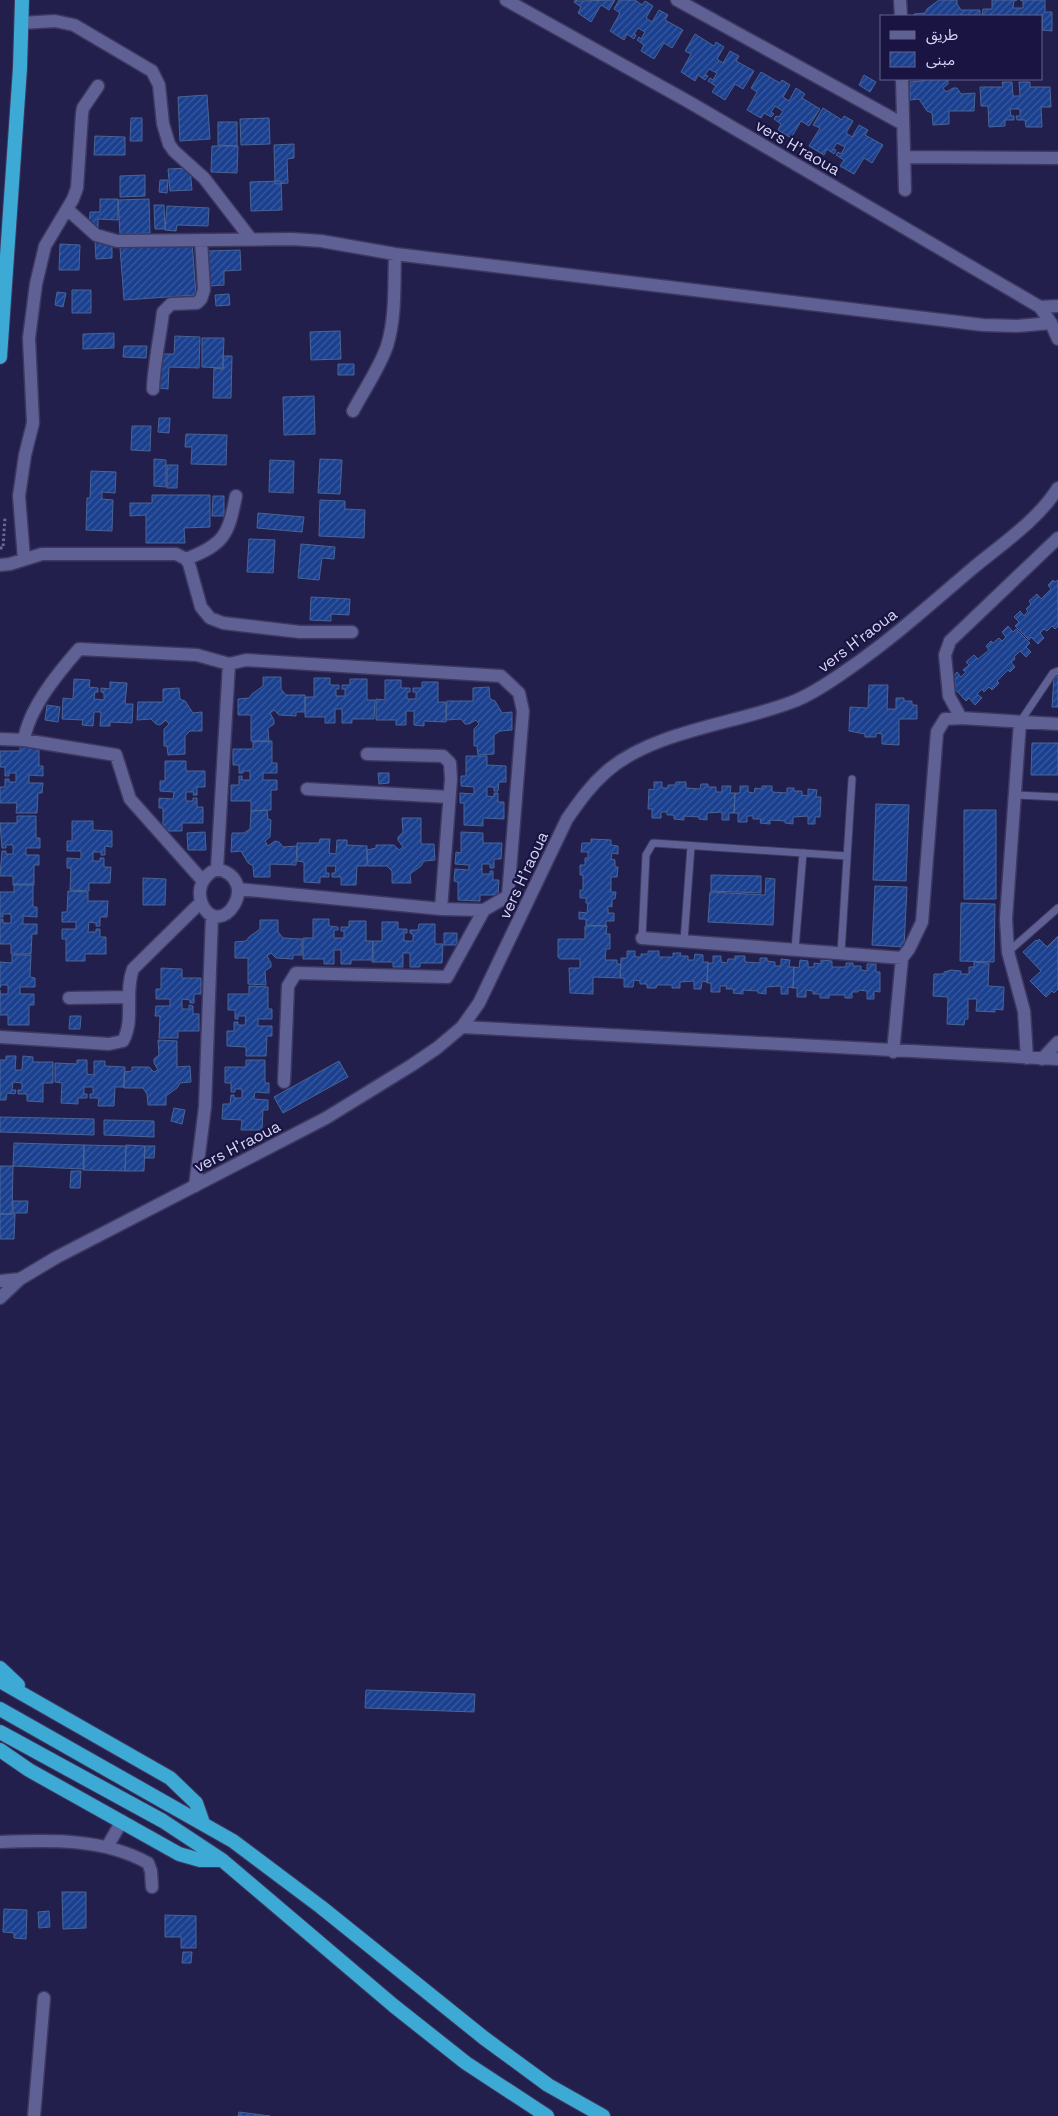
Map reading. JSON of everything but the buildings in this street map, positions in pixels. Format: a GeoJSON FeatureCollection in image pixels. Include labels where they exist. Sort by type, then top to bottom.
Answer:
{"type":"FeatureCollection","features":[{"type":"Feature","properties":{"kind":"highway"},"geometry":{"type":"LineString","coordinates":[[0,357],[20,68],[22,0]]}},
{"type":"Feature","properties":{"kind":"highway"},"geometry":{"type":"LineString","coordinates":[[0,1668],[33,1699]]}},
{"type":"Feature","properties":{"kind":"highway"},"geometry":{"type":"LineString","coordinates":[[0,1681],[170,1778],[182,1787],[196,1803],[203,1823]]}},
{"type":"Feature","properties":{"kind":"highway"},"geometry":{"type":"LineString","coordinates":[[0,1709],[233,1841],[271,1868],[484,2038],[548,2085],[603,2116]]}},
{"type":"Feature","properties":{"kind":"highway"},"geometry":{"type":"LineString","coordinates":[[0,1732],[163,1822],[222,1860],[394,2006],[466,2063],[547,2116]]}},
{"type":"Feature","properties":{"kind":"highway"},"geometry":{"type":"LineString","coordinates":[[0,1750],[29,1770],[179,1854],[200,1860],[222,1860]]}},
{"type":"Feature","properties":{"kind":"highway"},"geometry":{"type":"LineString","coordinates":[[0,1764],[29,1770]]}},
{"type":"Feature","properties":{"kind":"street","name":"vers H'raoua"},"geometry":{"type":"LineString","coordinates":[[506,0],[689,102],[1040,307],[1051,323],[1058,339]]}},
{"type":"Feature","properties":{"kind":"street"},"geometry":{"type":"LineString","coordinates":[[677,0],[903,124]]}},
{"type":"Feature","properties":{"kind":"street"},"geometry":{"type":"LineString","coordinates":[[900,0],[901,15]]}},
{"type":"Feature","properties":{"kind":"street"},"geometry":{"type":"LineString","coordinates":[[21,23],[55,21],[74,25],[152,70],[159,85],[163,124],[169,144],[174,151],[204,178],[251,239]]}},
{"type":"Feature","properties":{"kind":"street"},"geometry":{"type":"LineString","coordinates":[[902,80],[905,190]]}},
{"type":"Feature","properties":{"kind":"street"},"geometry":{"type":"LineString","coordinates":[[24,559],[19,496],[25,455],[33,423],[29,338],[36,284],[46,246],[77,188],[83,108],[98,86]]}},
{"type":"Feature","properties":{"kind":"street"},"geometry":{"type":"LineString","coordinates":[[904,157],[1058,158]]}},
{"type":"Feature","properties":{"kind":"street"},"geometry":{"type":"LineString","coordinates":[[67,209],[96,235],[117,242],[251,239],[307,240],[395,254],[983,325],[1017,326],[1051,323]]}},
{"type":"Feature","properties":{"kind":"street"},"geometry":{"type":"LineString","coordinates":[[153,389],[154,366],[160,341],[162,312],[171,304],[197,302],[203,295],[201,240]]}},
{"type":"Feature","properties":{"kind":"street"},"geometry":{"type":"LineString","coordinates":[[353,411],[387,345],[392,323],[395,254]]}},
{"type":"Feature","properties":{"kind":"street"},"geometry":{"type":"LineString","coordinates":[[1040,307],[1058,306]]}},
{"type":"Feature","properties":{"kind":"street","name":"vers H'raoua"},"geometry":{"type":"LineString","coordinates":[[20,1279],[57,1257],[326,1118],[412,1065],[462,1028],[479,1003],[567,819],[584,795],[606,772],[633,754],[668,740],[792,702],[827,684],[889,639],[1028,522],[1058,488]]}},
{"type":"Feature","properties":{"kind":"street"},"geometry":{"type":"LineString","coordinates":[[186,559],[203,553],[220,542],[231,520],[236,496]]}},
{"type":"Feature","properties":{"kind":"street"},"geometry":{"type":"LineString","coordinates":[[961,718],[949,696],[946,654],[950,641],[1058,538]]}},
{"type":"Feature","properties":{"kind":"street"},"geometry":{"type":"LineString","coordinates":[[0,565],[47,554],[176,554],[186,559],[190,564],[201,607],[216,622],[300,632],[352,632]]}},
{"type":"Feature","properties":{"kind":"street"},"geometry":{"type":"LineString","coordinates":[[24,740],[26,725],[58,673],[79,649],[197,655],[229,664],[246,660],[501,676],[519,693],[523,710],[508,896],[484,910],[447,977],[296,972],[288,986],[284,1082]]}},
{"type":"Feature","properties":{"kind":"street"},"geometry":{"type":"LineString","coordinates":[[217,869],[229,664]]}},
{"type":"Feature","properties":{"kind":"street"},"geometry":{"type":"LineString","coordinates":[[893,1052],[902,958],[909,949],[922,922],[937,732],[946,719],[961,718],[1058,724]]}},
{"type":"Feature","properties":{"kind":"street"},"geometry":{"type":"LineString","coordinates":[[1020,722],[1006,919],[1008,952],[1024,1011],[1027,1058]]}},
{"type":"Feature","properties":{"kind":"street"},"geometry":{"type":"LineString","coordinates":[[0,739],[24,740],[116,755],[130,799],[203,881]]}},
{"type":"Feature","properties":{"kind":"street"},"geometry":{"type":"LineString","coordinates":[[367,754],[443,756],[450,763],[451,779],[448,797],[441,908]]}},
{"type":"Feature","properties":{"kind":"street"},"geometry":{"type":"LineString","coordinates":[[307,789],[448,797]]}},
{"type":"Feature","properties":{"kind":"street"},"geometry":{"type":"LineString","coordinates":[[217,869],[226,871],[234,878],[238,889],[235,905],[231,912],[225,916],[212,915],[205,910],[201,902],[200,891],[203,881],[209,873],[217,869]]}},
{"type":"Feature","properties":{"kind":"street"},"geometry":{"type":"LineString","coordinates":[[238,889],[441,908],[484,910]]}},
{"type":"Feature","properties":{"kind":"street"},"geometry":{"type":"LineString","coordinates":[[0,1037],[117,1043],[123,1041],[126,1035],[129,980],[133,969],[201,902]]}},
{"type":"Feature","properties":{"kind":"street"},"geometry":{"type":"LineString","coordinates":[[195,1186],[204,1107],[212,915]]}},
{"type":"Feature","properties":{"kind":"street"},"geometry":{"type":"LineString","coordinates":[[642,938],[902,958]]}},
{"type":"Feature","properties":{"kind":"street"},"geometry":{"type":"LineString","coordinates":[[69,998],[129,998]]}},
{"type":"Feature","properties":{"kind":"street"},"geometry":{"type":"LineString","coordinates":[[462,1028],[893,1052],[1058,1059]]}},
{"type":"Feature","properties":{"kind":"street"},"geometry":{"type":"LineString","coordinates":[[1042,1058],[1058,1042]]}},
{"type":"Feature","properties":{"kind":"street"},"geometry":{"type":"LineString","coordinates":[[0,1281],[20,1279]]}},
{"type":"Feature","properties":{"kind":"street"},"geometry":{"type":"LineString","coordinates":[[0,1298],[20,1279]]}},
{"type":"Feature","properties":{"kind":"street"},"geometry":{"type":"LineString","coordinates":[[107,1847],[122,1821]]}},
{"type":"Feature","properties":{"kind":"street"},"geometry":{"type":"LineString","coordinates":[[0,1842],[82,1842],[132,1854],[148,1863],[151,1871],[152,1887]]}},
{"type":"Feature","properties":{"kind":"street"},"geometry":{"type":"LineString","coordinates":[[34,2116],[44,1998]]}},
{"type":"Feature","properties":{"kind":"lane"},"geometry":{"type":"LineString","coordinates":[[1020,722],[1053,673],[1058,671]]}},
{"type":"Feature","properties":{"kind":"lane"},"geometry":{"type":"LineString","coordinates":[[841,953],[852,779]]}},
{"type":"Feature","properties":{"kind":"lane"},"geometry":{"type":"LineString","coordinates":[[1016,795],[1058,797]]}},
{"type":"Feature","properties":{"kind":"lane"},"geometry":{"type":"LineString","coordinates":[[642,938],[646,855],[653,843],[847,856]]}},
{"type":"Feature","properties":{"kind":"lane"},"geometry":{"type":"LineString","coordinates":[[684,941],[691,846]]}},
{"type":"Feature","properties":{"kind":"lane"},"geometry":{"type":"LineString","coordinates":[[795,950],[803,853]]}},
{"type":"Feature","properties":{"kind":"lane"},"geometry":{"type":"LineString","coordinates":[[1008,952],[1058,908]]}},
{"type":"Feature","properties":{"kind":"path"},"geometry":{"type":"LineString","coordinates":[[2,548],[5,524]]}}]}
